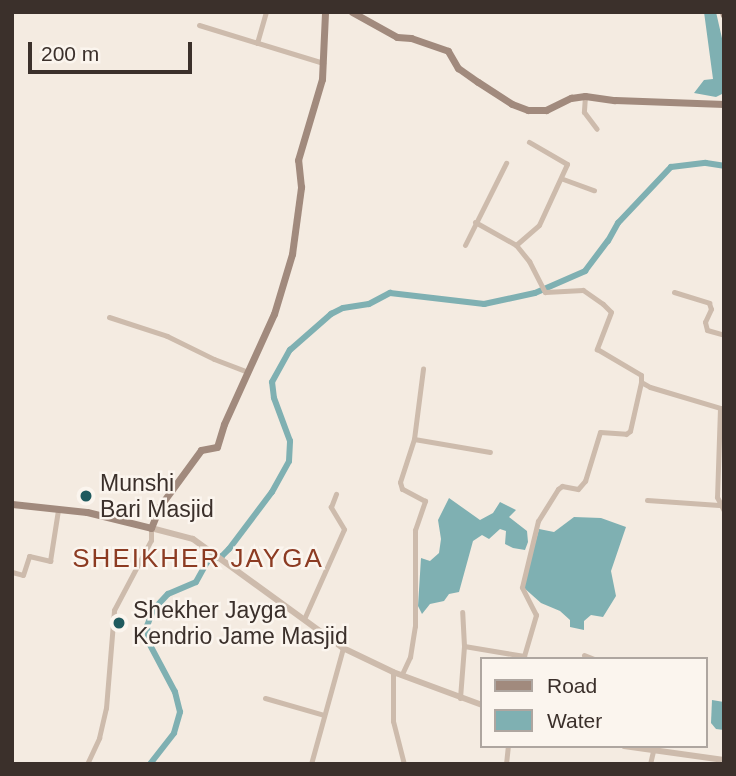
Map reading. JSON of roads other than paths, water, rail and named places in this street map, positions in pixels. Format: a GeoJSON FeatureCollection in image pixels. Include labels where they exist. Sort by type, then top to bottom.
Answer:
{"type":"FeatureCollection","features":[{"type":"Feature","properties":{"kind":"main road"},"geometry":{"type":"LineString","coordinates":[[12,504],[107,516],[150,528],[160,506],[201,450],[217,447],[274,314],[292,254],[301,187],[298,160],[322,79],[326,12]]}},
{"type":"Feature","properties":{"kind":"main road"},"geometry":{"type":"LineString","coordinates":[[352,12],[397,37],[411,38],[448,51],[458,68],[512,104],[528,110],[546,110],[571,98],[585,96],[615,100],[724,104]]}},
{"type":"Feature","properties":{"kind":"street"},"geometry":{"type":"LineString","coordinates":[[257,43],[266,12]]}},
{"type":"Feature","properties":{"kind":"street"},"geometry":{"type":"LineString","coordinates":[[199,24],[323,63]]}},
{"type":"Feature","properties":{"kind":"street"},"geometry":{"type":"LineString","coordinates":[[585,96],[584,112],[597,129]]}},
{"type":"Feature","properties":{"kind":"street"},"geometry":{"type":"LineString","coordinates":[[516,246],[539,225],[563,179],[567,164],[530,142]]}},
{"type":"Feature","properties":{"kind":"street"},"geometry":{"type":"LineString","coordinates":[[465,245],[506,163]]}},
{"type":"Feature","properties":{"kind":"street"},"geometry":{"type":"LineString","coordinates":[[563,179],[594,190]]}},
{"type":"Feature","properties":{"kind":"street"},"geometry":{"type":"LineString","coordinates":[[464,646],[523,657],[536,615],[522,587],[538,521],[558,489],[562,486],[578,489],[585,481],[600,432],[626,434],[629,431],[641,375],[597,349],[611,312],[603,304],[583,290],[545,292],[530,261],[516,246],[475,222]]}},
{"type":"Feature","properties":{"kind":"street"},"geometry":{"type":"LineString","coordinates":[[674,292],[709,303],[711,309],[705,322],[707,330],[724,335]]}},
{"type":"Feature","properties":{"kind":"street"},"geometry":{"type":"LineString","coordinates":[[108,317],[167,336],[248,372]]}},
{"type":"Feature","properties":{"kind":"street"},"geometry":{"type":"LineString","coordinates":[[402,674],[410,657],[415,626],[415,530],[425,501],[400,486],[414,439],[423,369]]}},
{"type":"Feature","properties":{"kind":"street"},"geometry":{"type":"LineString","coordinates":[[640,382],[720,408],[716,463],[719,505],[724,511]]}},
{"type":"Feature","properties":{"kind":"street"},"geometry":{"type":"LineString","coordinates":[[414,439],[489,452]]}},
{"type":"Feature","properties":{"kind":"street"},"geometry":{"type":"LineString","coordinates":[[304,619],[344,529],[331,507],[336,494]]}},
{"type":"Feature","properties":{"kind":"street"},"geometry":{"type":"LineString","coordinates":[[647,500],[719,505]]}},
{"type":"Feature","properties":{"kind":"street"},"geometry":{"type":"LineString","coordinates":[[12,572],[23,575],[29,556],[50,561],[58,510]]}},
{"type":"Feature","properties":{"kind":"street"},"geometry":{"type":"LineString","coordinates":[[87,764],[99,738],[106,708],[114,610],[151,540],[150,528],[193,539],[343,648],[393,672],[480,704]]}},
{"type":"Feature","properties":{"kind":"street"},"geometry":{"type":"LineString","coordinates":[[460,698],[464,646],[462,612]]}},
{"type":"Feature","properties":{"kind":"street"},"geometry":{"type":"LineString","coordinates":[[311,764],[343,648]]}},
{"type":"Feature","properties":{"kind":"street"},"geometry":{"type":"LineString","coordinates":[[584,655],[589,657]]}},
{"type":"Feature","properties":{"kind":"street"},"geometry":{"type":"LineString","coordinates":[[393,672],[393,721],[404,764]]}},
{"type":"Feature","properties":{"kind":"street"},"geometry":{"type":"LineString","coordinates":[[265,698],[324,715]]}},
{"type":"Feature","properties":{"kind":"street"},"geometry":{"type":"LineString","coordinates":[[639,748],[724,760]]}},
{"type":"Feature","properties":{"kind":"street"},"geometry":{"type":"LineString","coordinates":[[650,764],[653,751]]}},
{"type":"Feature","properties":{"kind":"water"},"geometry":{"type":"Polygon","coordinates":[[[704,12],[716,12],[724,47],[724,93],[716,97],[694,93],[704,80],[713,79],[704,12]]]}},
{"type":"Feature","properties":{"kind":"water"},"geometry":{"type":"Polygon","coordinates":[[[449,498],[480,520],[493,513],[500,502],[516,510],[509,517],[527,531],[528,542],[525,550],[513,548],[505,544],[506,531],[500,529],[489,539],[482,535],[473,541],[459,592],[449,594],[444,601],[430,604],[422,614],[418,606],[421,558],[430,561],[439,553],[441,539],[438,520],[449,498]]]}},
{"type":"Feature","properties":{"kind":"water"},"geometry":{"type":"Polygon","coordinates":[[[574,517],[601,518],[626,527],[611,571],[616,596],[603,617],[591,615],[584,621],[584,630],[570,627],[570,620],[560,611],[541,603],[523,587],[539,529],[554,532],[574,517]]]}},
{"type":"Feature","properties":{"kind":"water"},"geometry":{"type":"Polygon","coordinates":[[[712,700],[724,702],[724,730],[716,729],[711,723],[712,700]]]}},
{"type":"Feature","properties":{"kind":"waterway"},"geometry":{"type":"LineString","coordinates":[[150,764],[174,733],[180,712],[175,692],[149,643],[147,626],[153,610],[168,594],[196,582],[207,562],[222,556],[229,549],[272,492],[289,461],[290,441],[274,398],[272,382],[290,350],[331,314],[343,308],[369,304],[390,293],[484,304],[535,293],[585,271],[618,223],[671,167],[706,163],[724,166]]}},
{"type":"Feature","properties":{"kind":"place","name":"Munshi Bari Masjid"},"geometry":{"type":"Point","coordinates":[86,496]}},
{"type":"Feature","properties":{"kind":"place","name":"Shekher Jayga Kendrio Jame Masjid"},"geometry":{"type":"Point","coordinates":[119,623]}},
{"type":"Feature","properties":{"kind":"district","name":"SHEIKHER JAYGA"},"geometry":{"type":"Point","coordinates":[198,559]}}]}
